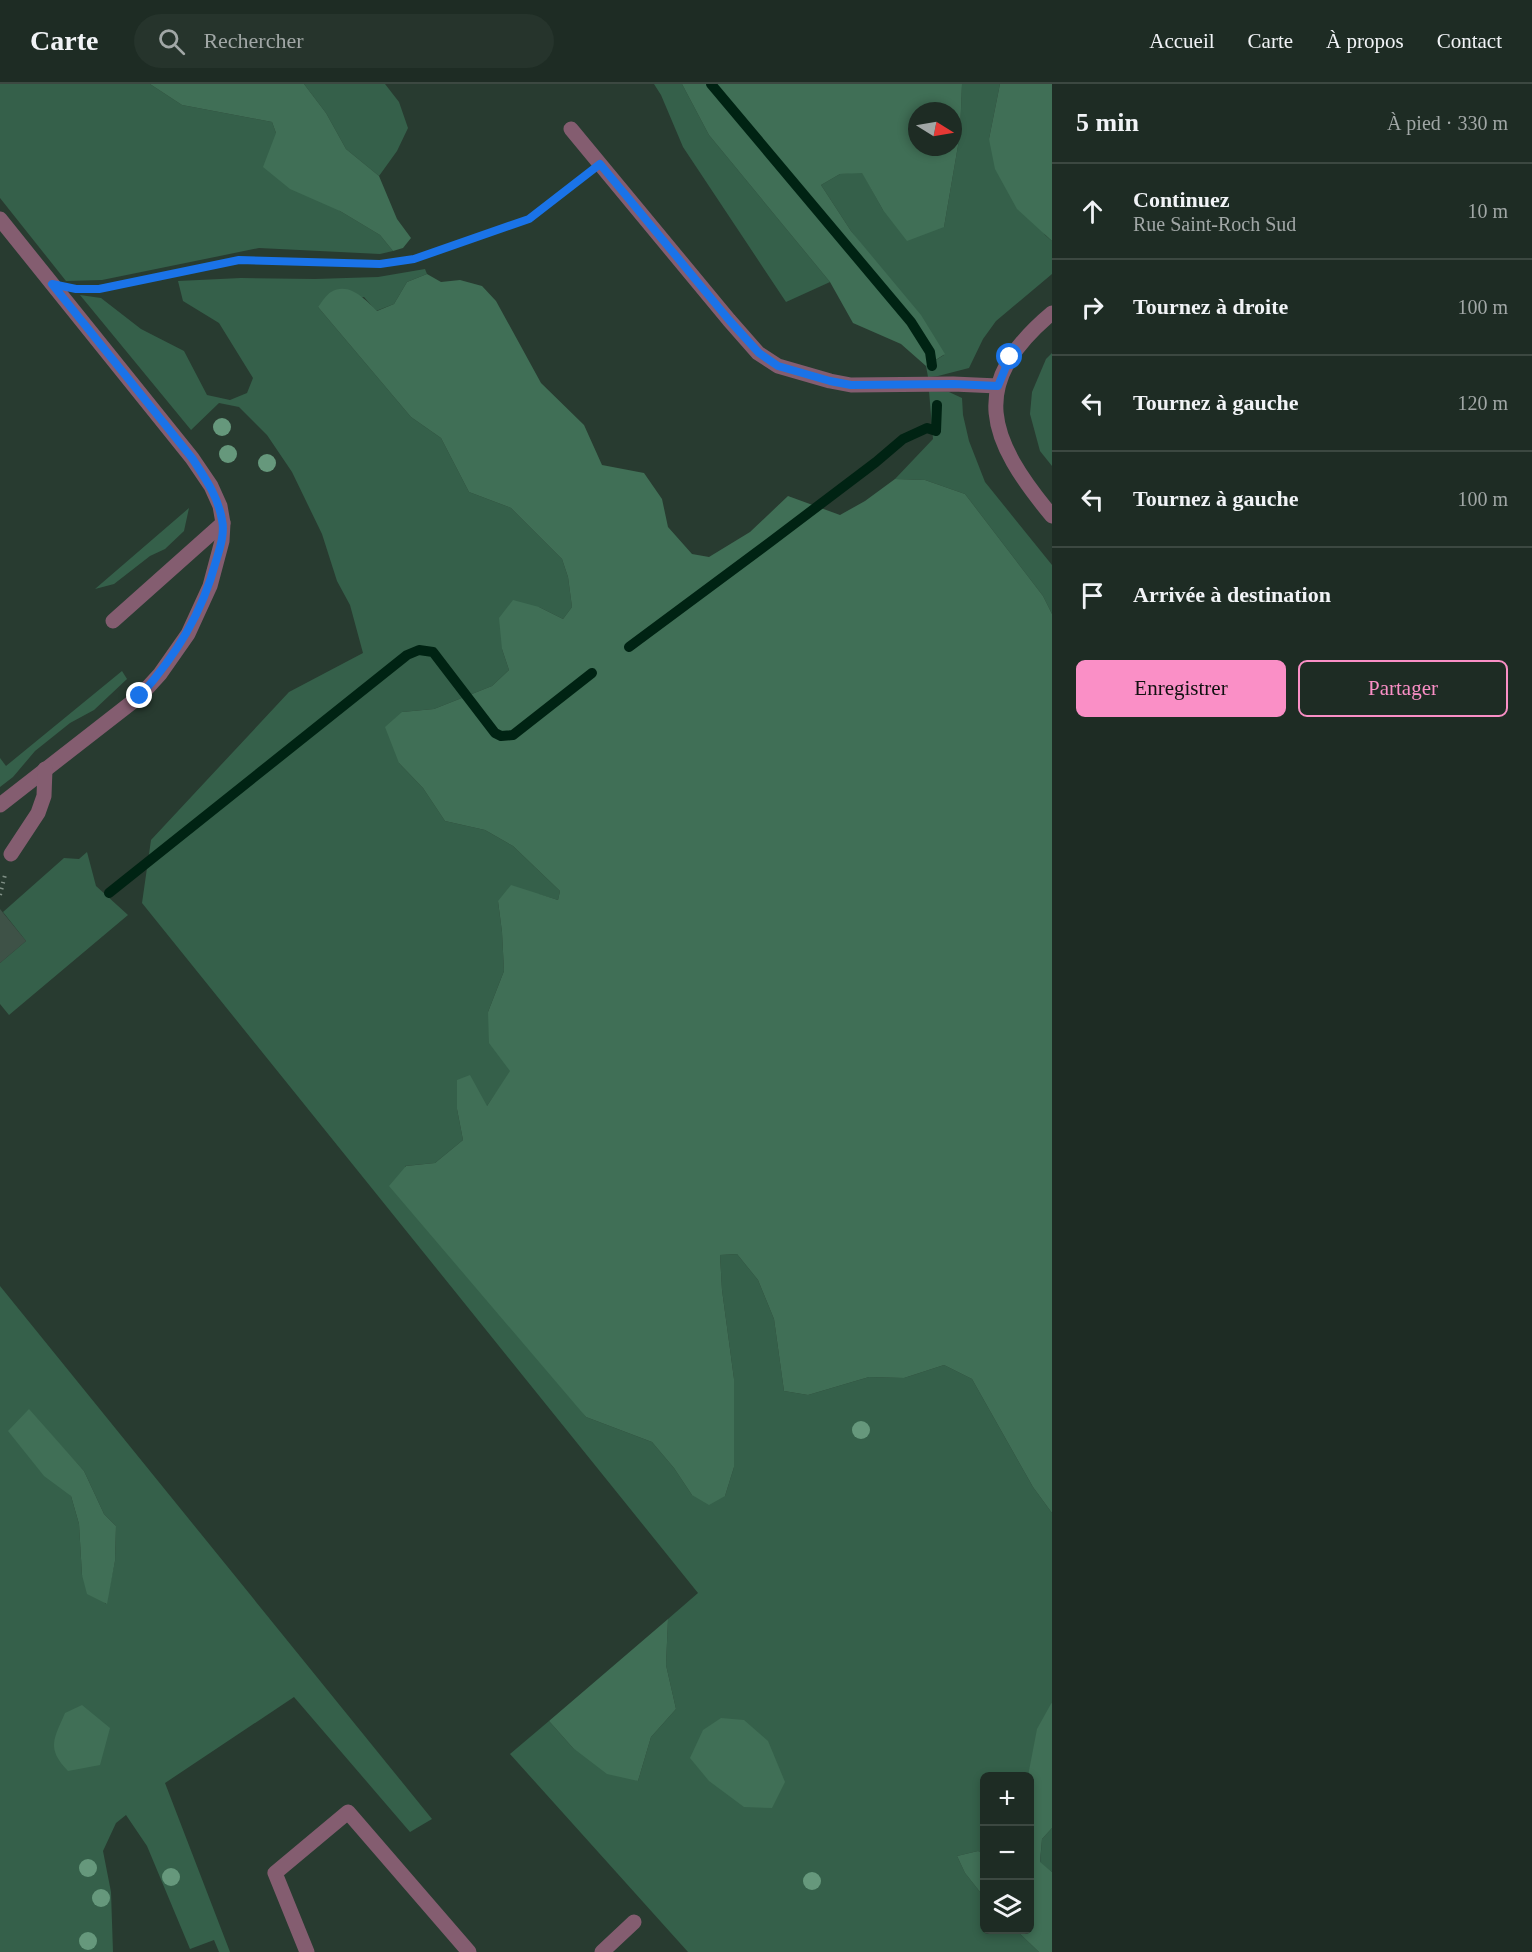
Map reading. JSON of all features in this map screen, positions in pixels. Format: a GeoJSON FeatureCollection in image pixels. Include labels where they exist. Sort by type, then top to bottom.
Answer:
{"type":"FeatureCollection","features":[{"type":"Feature","properties":{"kind":"street"},"geometry":{"type":"LineString","coordinates":[[571,129],[729,320],[759,353],[778,366],[851,385],[998,386]]}},
{"type":"Feature","properties":{"kind":"street"},"geometry":{"type":"LineString","coordinates":[[0,219],[192,458],[211,486],[220,507],[223,523],[222,541],[210,586],[188,634],[160,674],[140,696],[0,804]]}},
{"type":"Feature","properties":{"kind":"street"},"geometry":{"type":"LineString","coordinates":[[1052,314],[1032,330],[1010,357],[998,386],[996,401],[996,416],[1008,455],[1021,477],[1052,516]]}},
{"type":"Feature","properties":{"kind":"street"},"geometry":{"type":"LineString","coordinates":[[114,621],[223,523]]}},
{"type":"Feature","properties":{"kind":"street"},"geometry":{"type":"LineString","coordinates":[[11,854],[38,813],[44,796],[45,769]]}},
{"type":"Feature","properties":{"kind":"street"},"geometry":{"type":"LineString","coordinates":[[307,1952],[275,1873],[348,1812],[469,1952]]}},
{"type":"Feature","properties":{"kind":"street"},"geometry":{"type":"LineString","coordinates":[[602,1952],[634,1922]]}},
{"type":"Feature","properties":{"kind":"path"},"geometry":{"type":"LineString","coordinates":[[52,284],[76,289],[99,289],[239,260],[380,264],[414,259],[529,219],[600,164]]}},
{"type":"Feature","properties":{"kind":"green space"},"geometry":{"type":"Polygon","coordinates":[[[0,84],[150,84],[182,105],[272,122],[276,133],[340,211],[380,235],[393,251],[380,254],[259,248],[102,280],[66,281],[0,198],[0,84]]]}},
{"type":"Feature","properties":{"kind":"green space"},"geometry":{"type":"Polygon","coordinates":[[[150,84],[304,84],[326,113],[346,149],[379,176],[397,219],[411,238],[403,248],[393,251],[380,235],[340,211],[290,189],[263,167],[276,133],[272,122],[182,105],[150,84]]]}},
{"type":"Feature","properties":{"kind":"green space"},"geometry":{"type":"Polygon","coordinates":[[[304,84],[385,84],[399,102],[408,128],[397,151],[379,176],[346,149],[326,113],[304,84]]]}},
{"type":"Feature","properties":{"kind":"green space"},"geometry":{"type":"Polygon","coordinates":[[[654,84],[682,84],[709,135],[830,282],[786,302],[683,147],[654,84]]]}},
{"type":"Feature","properties":{"kind":"green space"},"geometry":{"type":"Polygon","coordinates":[[[682,84],[962,84],[961,102],[908,102],[908,156],[956,156],[944,227],[907,241],[883,210],[862,173],[840,174],[821,185],[851,231],[921,315],[945,354],[926,366],[901,344],[853,323],[830,282],[709,135],[682,84]]]}},
{"type":"Feature","properties":{"kind":"green space"},"geometry":{"type":"Polygon","coordinates":[[[962,84],[1000,84],[989,139],[1045,235],[1052,241],[1052,274],[996,321],[983,339],[969,368],[928,377],[926,366],[944,355],[851,231],[821,185],[840,174],[862,172],[883,210],[944,227],[956,156],[962,156],[962,84]]]}},
{"type":"Feature","properties":{"kind":"green space"},"geometry":{"type":"Polygon","coordinates":[[[1000,84],[1052,84],[1052,241],[1017,209],[995,169],[989,139],[1000,84]]]}},
{"type":"Feature","properties":{"kind":"green space"},"geometry":{"type":"Polygon","coordinates":[[[425,269],[427,274],[407,282],[394,304],[376,311],[364,297],[318,307],[411,417],[441,438],[469,492],[511,508],[562,559],[568,577],[572,607],[563,619],[539,607],[502,649],[509,670],[492,686],[434,709],[402,712],[399,763],[423,788],[445,821],[485,830],[513,846],[560,891],[558,900],[538,894],[498,901],[504,971],[488,1012],[511,1071],[487,1106],[457,1109],[463,1140],[435,1163],[405,1166],[586,1417],[652,1442],[674,1468],[692,1495],[725,1496],[734,1467],[734,1379],[722,1290],[720,1255],[737,1254],[758,1280],[774,1319],[784,1391],[808,1395],[869,1377],[904,1378],[944,1365],[972,1379],[1033,1487],[1052,1513],[1052,1702],[1029,1772],[980,1772],[980,1852],[957,1856],[965,1873],[980,1892],[980,1934],[1020,1934],[1039,1952],[688,1952],[510,1754],[549,1721],[573,1748],[638,1781],[651,1737],[676,1709],[666,1665],[668,1619],[698,1593],[142,903],[151,840],[289,692],[363,653],[350,605],[337,581],[322,534],[292,472],[267,435],[239,407],[219,403],[191,430],[80,295],[101,298],[141,329],[184,351],[207,395],[230,400],[247,393],[253,378],[219,323],[183,301],[178,281],[378,277],[425,269]]]}},
{"type":"Feature","properties":{"kind":"green space"},"geometry":{"type":"Polygon","coordinates":[[[427,274],[441,282],[460,280],[482,286],[496,301],[541,383],[584,425],[602,465],[644,473],[662,499],[668,527],[692,554],[709,557],[750,532],[788,496],[840,515],[865,501],[895,479],[925,480],[965,494],[1043,596],[1052,614],[1052,1513],[1033,1487],[972,1379],[944,1365],[904,1378],[869,1377],[808,1395],[784,1391],[774,1319],[758,1280],[737,1254],[720,1255],[722,1290],[734,1379],[734,1467],[725,1496],[709,1505],[692,1495],[674,1468],[652,1442],[586,1417],[389,1186],[406,1166],[435,1163],[463,1140],[457,1109],[457,1080],[470,1075],[487,1106],[510,1071],[489,1043],[488,1012],[504,971],[498,901],[511,885],[558,900],[560,891],[513,846],[485,830],[445,821],[423,788],[399,763],[385,727],[402,712],[434,709],[492,686],[509,670],[502,649],[499,618],[513,600],[539,607],[563,619],[572,607],[568,577],[562,559],[511,508],[469,492],[441,438],[411,417],[318,307],[331,292],[344,289],[357,293],[377,311],[394,304],[407,282],[427,274]]]}},
{"type":"Feature","properties":{"kind":"green space"},"geometry":{"type":"Polygon","coordinates":[[[1052,353],[1052,466],[1040,451],[1030,414],[1032,392],[1046,359],[1052,353]]]}},
{"type":"Feature","properties":{"kind":"green space"},"geometry":{"type":"Polygon","coordinates":[[[929,391],[949,392],[962,398],[969,441],[985,482],[1052,565],[1052,614],[1043,596],[965,494],[925,480],[895,479],[933,439],[929,391]]]}},
{"type":"Feature","properties":{"kind":"green space"},"geometry":{"type":"Polygon","coordinates":[[[189,508],[184,531],[165,549],[150,556],[114,584],[95,589],[189,508]]]}},
{"type":"Feature","properties":{"kind":"green space"},"geometry":{"type":"Polygon","coordinates":[[[122,671],[127,679],[94,710],[70,723],[35,751],[13,777],[0,787],[0,758],[6,766],[122,671]]]}},
{"type":"Feature","properties":{"kind":"green space"},"geometry":{"type":"Polygon","coordinates":[[[87,852],[96,886],[128,915],[9,1015],[0,1004],[0,963],[26,941],[3,912],[64,858],[79,859],[87,852]]]}},
{"type":"Feature","properties":{"kind":"green space"},"geometry":{"type":"Polygon","coordinates":[[[0,1286],[432,1819],[410,1832],[294,1697],[165,1783],[230,1952],[219,1952],[214,1940],[190,1949],[147,1846],[126,1815],[116,1823],[103,1851],[111,1892],[113,1952],[0,1952],[0,1286]],[[28,1410],[71,1496],[79,1524],[82,1575],[106,1604],[115,1561],[116,1526],[104,1514],[84,1471],[28,1410]]]}},
{"type":"Feature","properties":{"kind":"green space"},"geometry":{"type":"Polygon","coordinates":[[[29,1409],[84,1471],[104,1514],[116,1526],[115,1561],[107,1604],[87,1594],[82,1575],[79,1524],[71,1496],[44,1476],[8,1431],[29,1409]]]}},
{"type":"Feature","properties":{"kind":"green space"},"geometry":{"type":"Polygon","coordinates":[[[668,1619],[666,1665],[676,1709],[651,1737],[638,1781],[607,1774],[573,1748],[549,1721],[668,1619]]]}},
{"type":"Feature","properties":{"kind":"green space"},"geometry":{"type":"Polygon","coordinates":[[[1052,1702],[1052,1828],[1042,1839],[1040,1862],[1052,1872],[1052,1952],[1039,1952],[1020,1934],[1034,1934],[1034,1772],[1029,1772],[1037,1729],[1052,1702]]]}},
{"type":"Feature","properties":{"kind":"green space"},"geometry":{"type":"Polygon","coordinates":[[[82,1705],[110,1728],[100,1765],[68,1771],[54,1749],[55,1737],[65,1713],[82,1705]]]}},
{"type":"Feature","properties":{"kind":"green space"},"geometry":{"type":"Polygon","coordinates":[[[721,1718],[744,1720],[768,1741],[785,1782],[772,1808],[744,1807],[709,1781],[690,1758],[703,1730],[721,1718]]]}},
{"type":"Feature","properties":{"kind":"green space"},"geometry":{"type":"Polygon","coordinates":[[[1052,1828],[1052,1872],[1040,1863],[1042,1839],[1052,1828]]]}},
{"type":"Feature","properties":{"kind":"green space"},"geometry":{"type":"Polygon","coordinates":[[[980,1852],[980,1892],[965,1873],[957,1856],[980,1852]]]}},
{"type":"Feature","properties":{"kind":"building"},"geometry":{"type":"Polygon","coordinates":[[[0,909],[26,941],[0,963],[0,909]]]}},
{"type":"Feature","properties":{"kind":"waterway"},"geometry":{"type":"LineString","coordinates":[[711,84],[911,322],[930,352],[932,366]]}},
{"type":"Feature","properties":{"kind":"waterway"},"geometry":{"type":"LineString","coordinates":[[629,647],[876,462],[903,439],[927,428],[936,431],[937,405]]}},
{"type":"Feature","properties":{"kind":"waterway"},"geometry":{"type":"LineString","coordinates":[[109,893],[407,655],[419,650],[433,652],[495,733],[501,736],[513,735],[592,673]]}},
{"type":"Feature","properties":{"kind":"route"},"geometry":{"type":"LineString","coordinates":[[140,696],[160,674],[188,634],[210,586],[222,541],[223,523],[220,507],[211,486],[192,458],[52,284],[76,289],[99,289],[239,260],[380,264],[414,259],[440,248],[529,219],[600,164],[729,320],[759,353],[778,366],[851,385],[998,386],[1010,357]]}}]}
